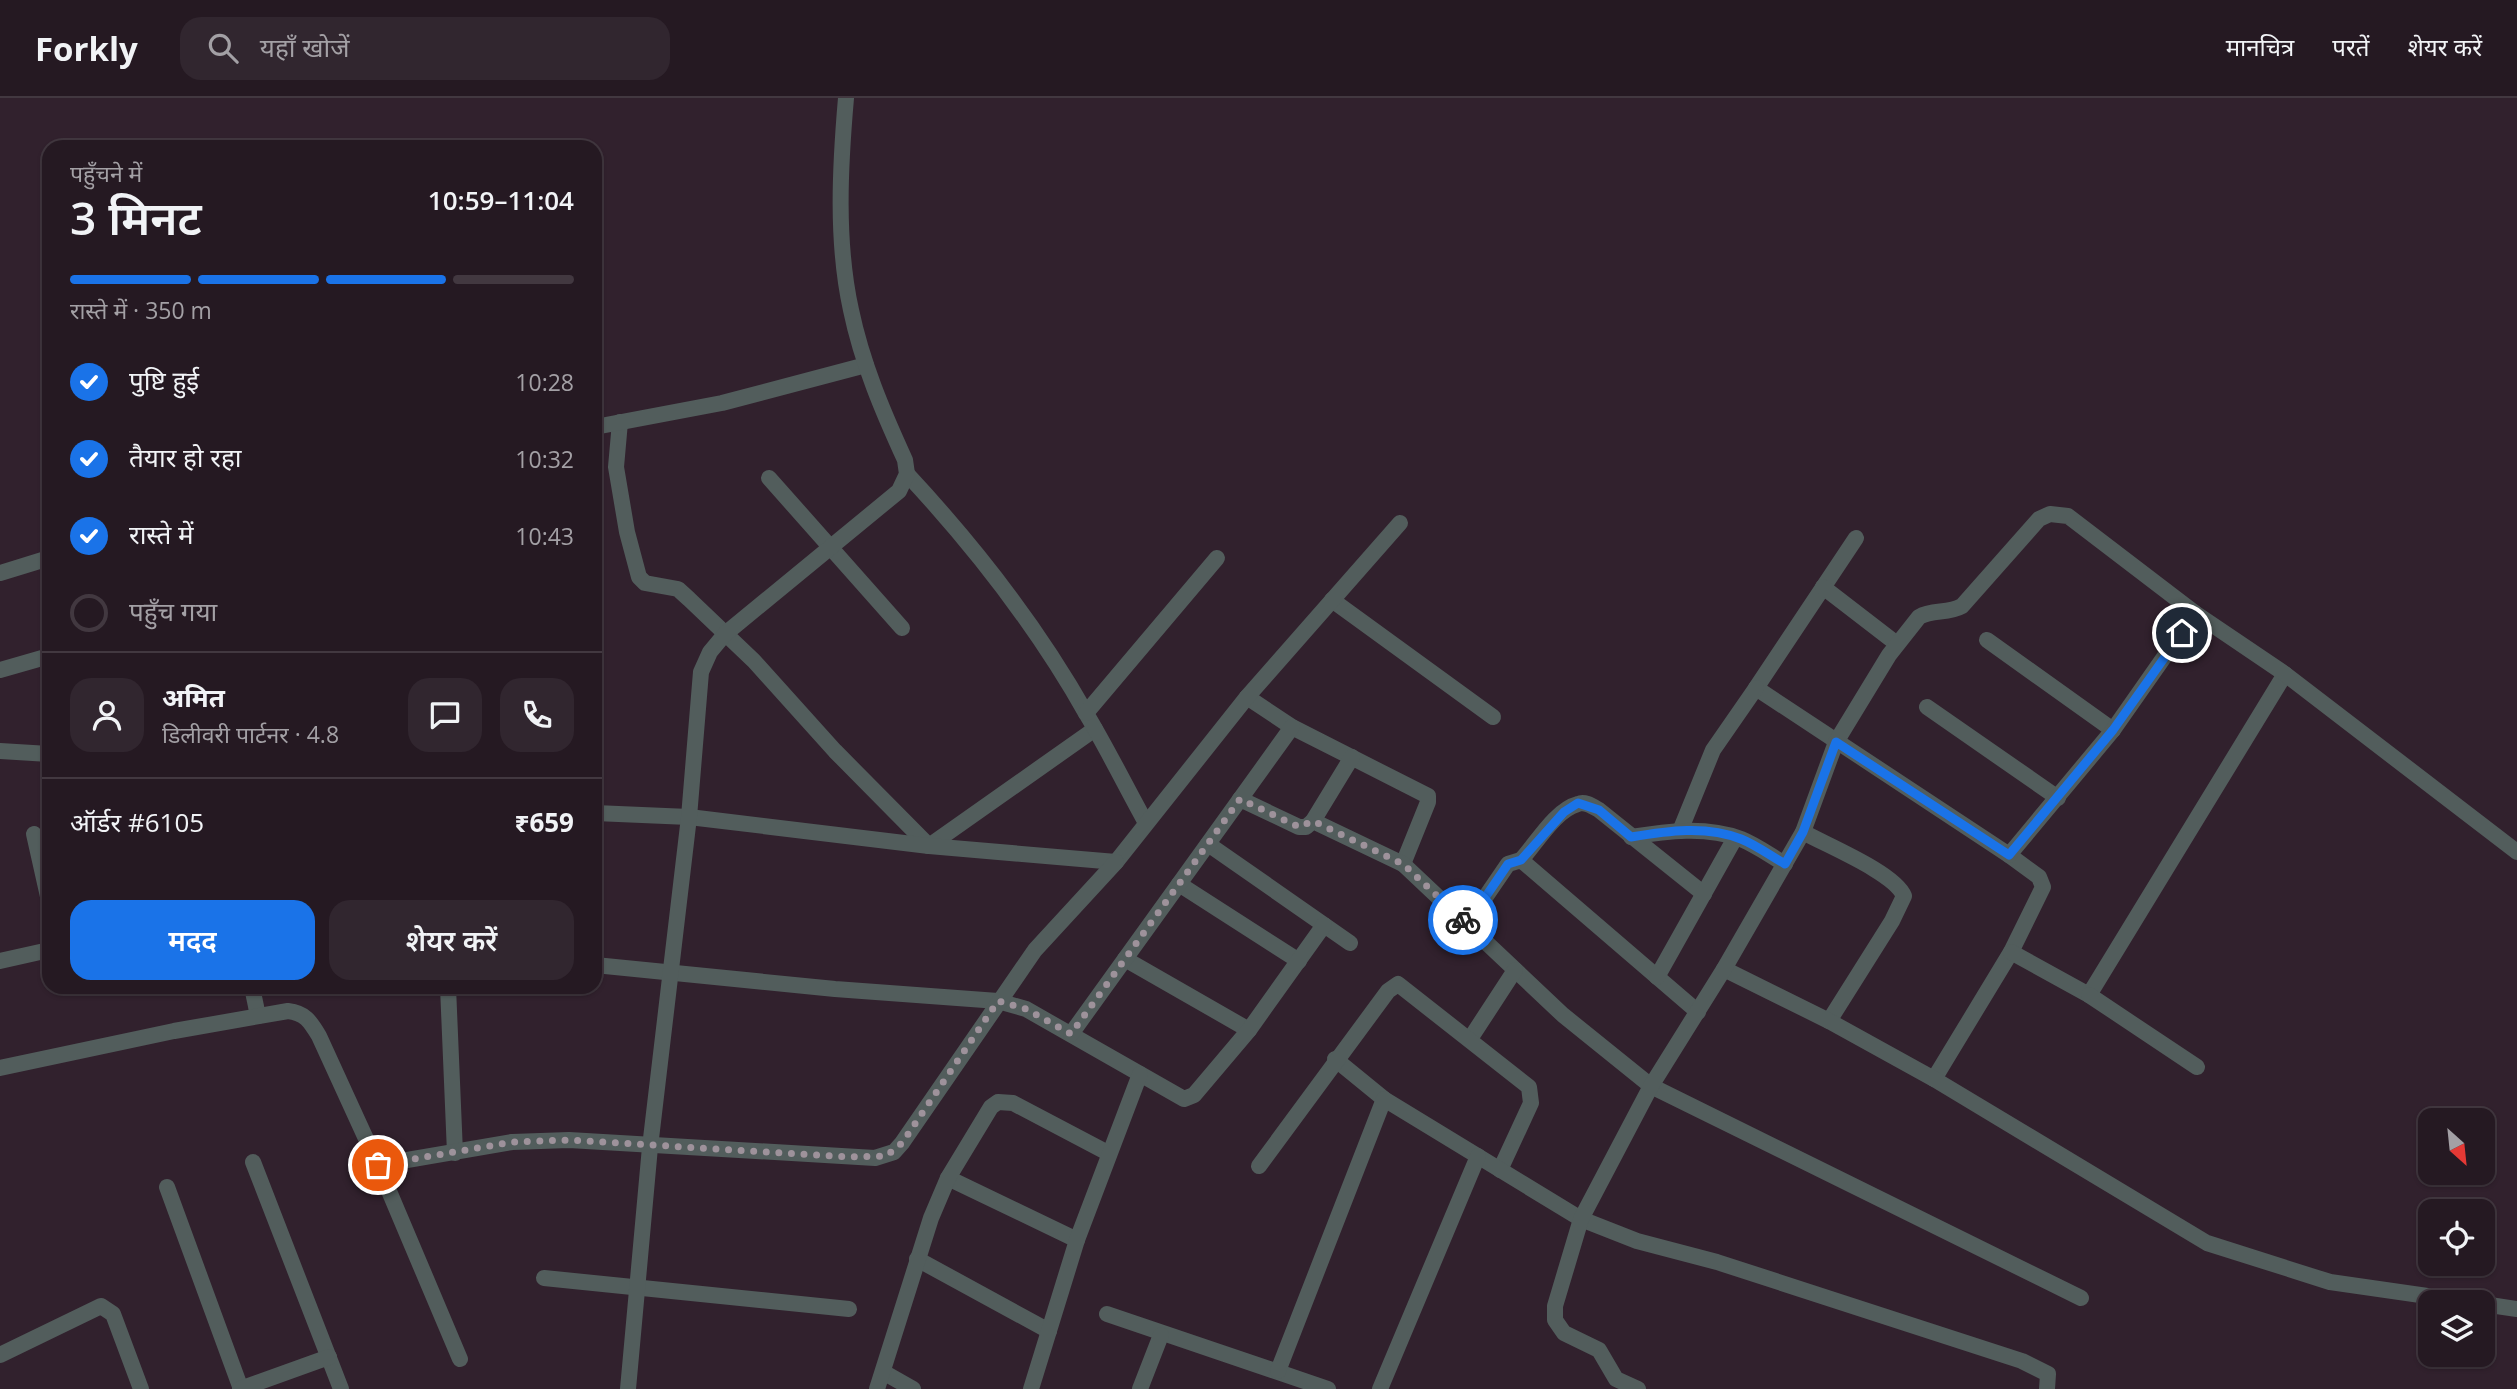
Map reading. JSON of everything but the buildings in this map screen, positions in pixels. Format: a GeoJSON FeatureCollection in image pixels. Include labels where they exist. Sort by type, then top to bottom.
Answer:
{"type":"FeatureCollection","features":[{"type":"Feature","properties":{"kind":"street"},"geometry":{"type":"LineString","coordinates":[[628,1389],[650,1147],[689,817],[701,672],[710,652],[725,634],[899,491],[907,474],[905,460],[866,365],[850,309],[842,247],[841,194],[846,98]]}},
{"type":"Feature","properties":{"kind":"street"},"geometry":{"type":"LineString","coordinates":[[602,426],[722,403],[866,365]]}},
{"type":"Feature","properties":{"kind":"street"},"geometry":{"type":"LineString","coordinates":[[620,422],[616,467],[627,532],[639,577],[645,583],[678,589],[725,634],[929,846]]}},
{"type":"Feature","properties":{"kind":"street"},"geometry":{"type":"LineString","coordinates":[[907,474],[974,549],[1086,713],[1146,823]]}},
{"type":"Feature","properties":{"kind":"street"},"geometry":{"type":"LineString","coordinates":[[769,478],[902,628]]}},
{"type":"Feature","properties":{"kind":"street"},"geometry":{"type":"LineString","coordinates":[[1638,1389],[1616,1379],[1599,1350],[1564,1333],[1555,1320],[1555,1306],[1581,1219],[1651,1086],[1724,969],[1803,832],[1836,742],[1897,644],[1919,617],[1926,613],[1952,611],[1962,606],[2039,519],[2050,514],[2068,516],[2195,613],[2285,674],[2517,852]]}},
{"type":"Feature","properties":{"kind":"street"},"geometry":{"type":"LineString","coordinates":[[378,1165],[513,1142],[558,1140],[874,1158],[886,1156],[902,1143],[1035,950],[1116,862],[1247,697],[1400,523]]}},
{"type":"Feature","properties":{"kind":"street"},"geometry":{"type":"LineString","coordinates":[[1680,831],[1713,750],[1856,538]]}},
{"type":"Feature","properties":{"kind":"street"},"geometry":{"type":"LineString","coordinates":[[1086,713],[1217,558]]}},
{"type":"Feature","properties":{"kind":"street"},"geometry":{"type":"LineString","coordinates":[[0,573],[42,560]]}},
{"type":"Feature","properties":{"kind":"street"},"geometry":{"type":"LineString","coordinates":[[1823,587],[1897,644]]}},
{"type":"Feature","properties":{"kind":"street"},"geometry":{"type":"LineString","coordinates":[[1332,600],[1493,717]]}},
{"type":"Feature","properties":{"kind":"street"},"geometry":{"type":"LineString","coordinates":[[2009,855],[2113,730],[2195,613]]}},
{"type":"Feature","properties":{"kind":"street"},"geometry":{"type":"LineString","coordinates":[[1987,640],[2113,730]]}},
{"type":"Feature","properties":{"kind":"street"},"geometry":{"type":"LineString","coordinates":[[0,670],[42,658]]}},
{"type":"Feature","properties":{"kind":"street"},"geometry":{"type":"LineString","coordinates":[[2089,995],[2285,674]]}},
{"type":"Feature","properties":{"kind":"street"},"geometry":{"type":"LineString","coordinates":[[1756,688],[2039,877],[2043,887],[2011,952],[1934,1079]]}},
{"type":"Feature","properties":{"kind":"street"},"geometry":{"type":"LineString","coordinates":[[1247,697],[1292,727],[1427,796],[1428,802],[1403,864]]}},
{"type":"Feature","properties":{"kind":"street"},"geometry":{"type":"LineString","coordinates":[[1927,707],[2058,798]]}},
{"type":"Feature","properties":{"kind":"street"},"geometry":{"type":"LineString","coordinates":[[1071,1034],[1292,727]]}},
{"type":"Feature","properties":{"kind":"street"},"geometry":{"type":"LineString","coordinates":[[929,846],[1094,729]]}},
{"type":"Feature","properties":{"kind":"street"},"geometry":{"type":"LineString","coordinates":[[0,751],[42,754]]}},
{"type":"Feature","properties":{"kind":"street"},"geometry":{"type":"LineString","coordinates":[[1240,799],[1299,827],[1313,821],[1352,757]]}},
{"type":"Feature","properties":{"kind":"street"},"geometry":{"type":"LineString","coordinates":[[1467,924],[1508,864],[1521,860],[1564,812],[1578,803],[1599,810],[1704,894]]}},
{"type":"Feature","properties":{"kind":"street"},"geometry":{"type":"LineString","coordinates":[[602,813],[689,817],[929,846],[1116,862]]}},
{"type":"Feature","properties":{"kind":"street"},"geometry":{"type":"LineString","coordinates":[[1313,821],[1403,864],[1563,1015],[1651,1086],[2081,1298]]}},
{"type":"Feature","properties":{"kind":"street"},"geometry":{"type":"LineString","coordinates":[[1631,837],[1680,831],[1735,838],[1785,864]]}},
{"type":"Feature","properties":{"kind":"street"},"geometry":{"type":"LineString","coordinates":[[1803,832],[1878,872],[1899,887],[1904,897],[1892,921],[1829,1020]]}},
{"type":"Feature","properties":{"kind":"street"},"geometry":{"type":"LineString","coordinates":[[34,834],[42,870]]}},
{"type":"Feature","properties":{"kind":"street"},"geometry":{"type":"LineString","coordinates":[[1657,977],[1735,838]]}},
{"type":"Feature","properties":{"kind":"street"},"geometry":{"type":"LineString","coordinates":[[1208,844],[1350,943]]}},
{"type":"Feature","properties":{"kind":"street"},"geometry":{"type":"LineString","coordinates":[[1521,860],[1698,1012]]}},
{"type":"Feature","properties":{"kind":"street"},"geometry":{"type":"LineString","coordinates":[[1179,884],[1298,961]]}},
{"type":"Feature","properties":{"kind":"street"},"geometry":{"type":"LineString","coordinates":[[602,966],[669,974],[998,1001],[1026,1009],[1180,1097],[1190,1098],[1249,1030],[1324,925]]}},
{"type":"Feature","properties":{"kind":"street"},"geometry":{"type":"LineString","coordinates":[[0,961],[42,952]]}},
{"type":"Feature","properties":{"kind":"street"},"geometry":{"type":"LineString","coordinates":[[2011,952],[2089,995],[2197,1067]]}},
{"type":"Feature","properties":{"kind":"street"},"geometry":{"type":"LineString","coordinates":[[1125,959],[1249,1030]]}},
{"type":"Feature","properties":{"kind":"street"},"geometry":{"type":"LineString","coordinates":[[1724,969],[1829,1020],[1934,1079],[2207,1243],[2330,1282],[2418,1295]]}},
{"type":"Feature","properties":{"kind":"street"},"geometry":{"type":"LineString","coordinates":[[1470,1039],[1515,970]]}},
{"type":"Feature","properties":{"kind":"street"},"geometry":{"type":"LineString","coordinates":[[1259,1166],[1335,1059],[1388,991],[1398,984],[1521,1079],[1532,1094],[1531,1103],[1500,1170]]}},
{"type":"Feature","properties":{"kind":"street"},"geometry":{"type":"LineString","coordinates":[[253,994],[258,1016]]}},
{"type":"Feature","properties":{"kind":"street"},"geometry":{"type":"LineString","coordinates":[[448,994],[454,1153]]}},
{"type":"Feature","properties":{"kind":"street"},"geometry":{"type":"LineString","coordinates":[[0,1068],[258,1016],[288,1011],[300,1013],[310,1021],[378,1165],[460,1359]]}},
{"type":"Feature","properties":{"kind":"street"},"geometry":{"type":"LineString","coordinates":[[1335,1059],[1384,1099],[1581,1219],[1637,1241],[1717,1262],[2022,1361],[2048,1374],[2047,1389]]}},
{"type":"Feature","properties":{"kind":"street"},"geometry":{"type":"LineString","coordinates":[[1031,1389],[1077,1240],[1140,1074]]}},
{"type":"Feature","properties":{"kind":"street"},"geometry":{"type":"LineString","coordinates":[[1278,1371],[1384,1099]]}},
{"type":"Feature","properties":{"kind":"street"},"geometry":{"type":"LineString","coordinates":[[877,1389],[917,1259],[948,1178],[991,1107],[1006,1100],[1108,1153]]}},
{"type":"Feature","properties":{"kind":"street"},"geometry":{"type":"LineString","coordinates":[[1380,1389],[1478,1156]]}},
{"type":"Feature","properties":{"kind":"street"},"geometry":{"type":"LineString","coordinates":[[253,1162],[341,1389]]}},
{"type":"Feature","properties":{"kind":"street"},"geometry":{"type":"LineString","coordinates":[[948,1178],[1077,1240]]}},
{"type":"Feature","properties":{"kind":"street"},"geometry":{"type":"LineString","coordinates":[[167,1187],[241,1389],[329,1357]]}},
{"type":"Feature","properties":{"kind":"street"},"geometry":{"type":"LineString","coordinates":[[917,1259],[1049,1331]]}},
{"type":"Feature","properties":{"kind":"street"},"geometry":{"type":"LineString","coordinates":[[544,1278],[849,1310]]}},
{"type":"Feature","properties":{"kind":"street"},"geometry":{"type":"LineString","coordinates":[[0,1355],[101,1306],[113,1314],[141,1389]]}},
{"type":"Feature","properties":{"kind":"street"},"geometry":{"type":"LineString","coordinates":[[2495,1306],[2517,1309]]}},
{"type":"Feature","properties":{"kind":"street"},"geometry":{"type":"LineString","coordinates":[[1107,1314],[1161,1335],[1328,1389]]}},
{"type":"Feature","properties":{"kind":"street"},"geometry":{"type":"LineString","coordinates":[[1140,1389],[1161,1335]]}},
{"type":"Feature","properties":{"kind":"street"},"geometry":{"type":"LineString","coordinates":[[883,1372],[913,1389]]}},
{"type":"Feature","properties":{"kind":"way so far"},"geometry":{"type":"LineString","coordinates":[[378,1165],[513,1142],[569,1140],[650,1147],[874,1158],[886,1156],[902,1143],[998,1001],[1026,1009],[1071,1034],[1240,799],[1299,827],[1306,827],[1313,821],[1403,864],[1463,920]]}},
{"type":"Feature","properties":{"kind":"route"},"geometry":{"type":"LineString","coordinates":[[1463,920],[1467,924],[1508,864],[1521,860],[1564,812],[1578,803],[1599,810],[1631,837],[1671,830],[1709,832],[1741,839],[1785,864],[1803,832],[1836,742],[2009,855],[2113,730],[2182,633]]}}]}
